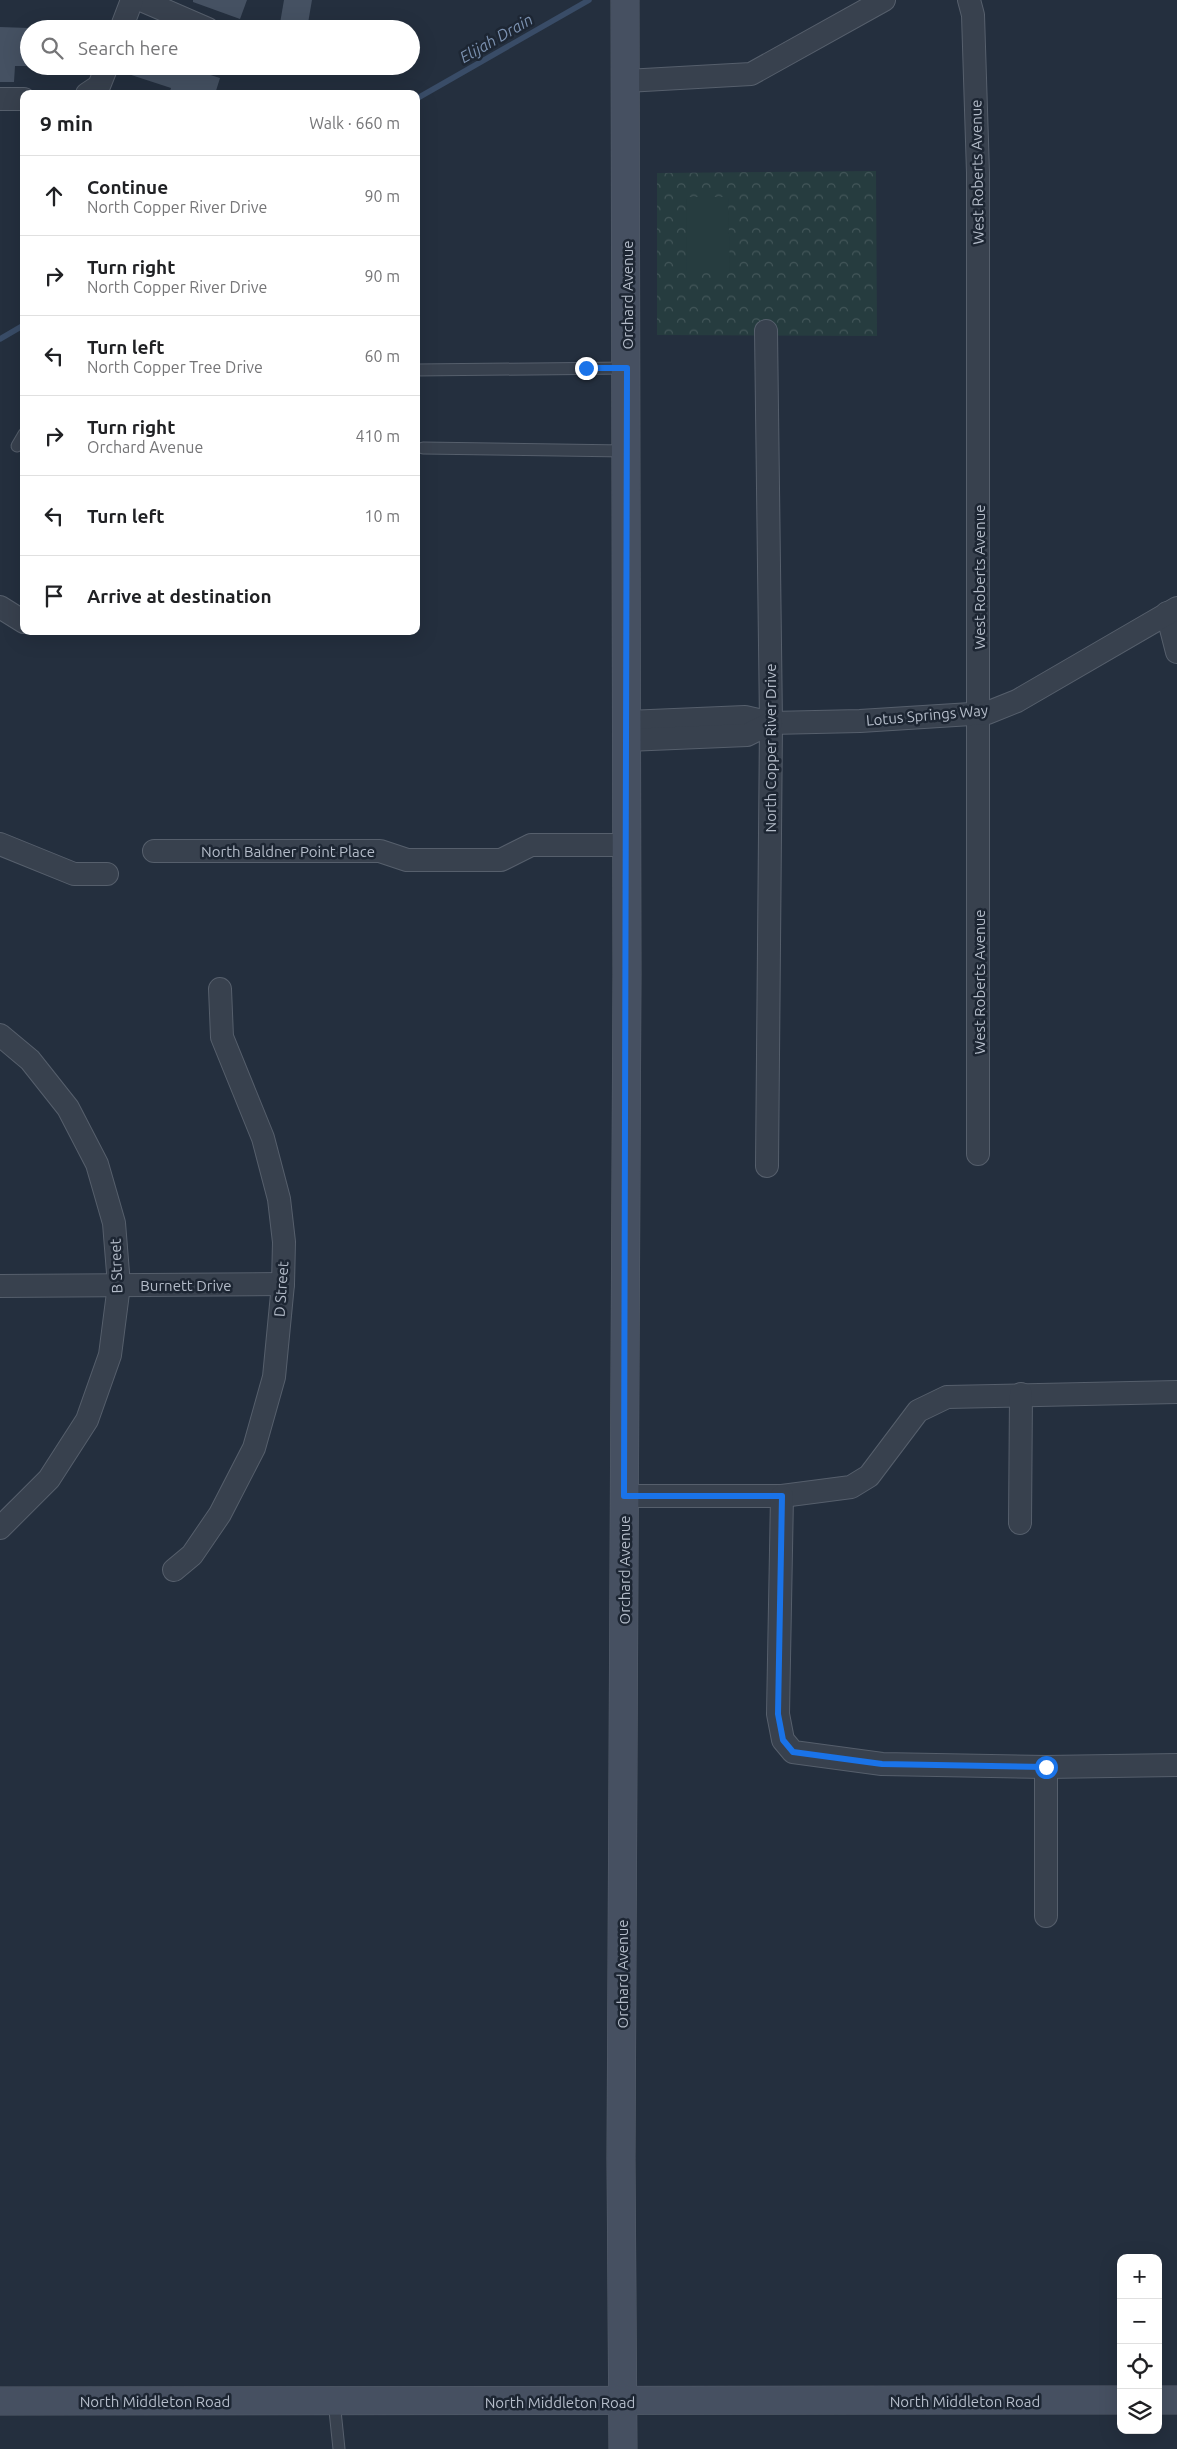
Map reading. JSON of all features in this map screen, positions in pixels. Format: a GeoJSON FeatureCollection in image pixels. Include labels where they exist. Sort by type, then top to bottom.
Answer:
{"type":"FeatureCollection","features":[{"type":"Feature","properties":{"kind":"street"},"geometry":{"type":"LineString","coordinates":[[124,20],[132,0]]}},
{"type":"Feature","properties":{"kind":"street"},"geometry":{"type":"LineString","coordinates":[[141,0],[187,20]]}},
{"type":"Feature","properties":{"kind":"street","name":"Orchard Avenue"},"geometry":{"type":"LineString","coordinates":[[624,2449],[621,2138],[627,845],[625,0]]}},
{"type":"Feature","properties":{"kind":"street"},"geometry":{"type":"LineString","coordinates":[[626,81],[751,74],[884,0]]}},
{"type":"Feature","properties":{"kind":"street","name":"West Roberts Avenue"},"geometry":{"type":"LineString","coordinates":[[970,0],[974,15],[978,173],[980,714],[978,1154]]}},
{"type":"Feature","properties":{"kind":"street"},"geometry":{"type":"LineString","coordinates":[[0,99],[20,99]]}},
{"type":"Feature","properties":{"kind":"street","name":"North Copper River Drive"},"geometry":{"type":"LineString","coordinates":[[766,331],[771,723],[767,1166]]}},
{"type":"Feature","properties":{"kind":"street"},"geometry":{"type":"LineString","coordinates":[[0,607],[20,620]]}},
{"type":"Feature","properties":{"kind":"street"},"geometry":{"type":"LineString","coordinates":[[1172,610],[1177,652]]}},
{"type":"Feature","properties":{"kind":"street","name":"Lotus Springs Way"},"geometry":{"type":"LineString","coordinates":[[627,731],[747,735],[771,723],[860,721],[987,713],[1017,701],[1172,610]]}},
{"type":"Feature","properties":{"kind":"street"},"geometry":{"type":"LineString","coordinates":[[0,844],[74,874],[107,874]]}},
{"type":"Feature","properties":{"kind":"street","name":"North Baldner Point Place"},"geometry":{"type":"LineString","coordinates":[[154,851],[380,851],[407,860],[501,860],[530,845],[627,845]]}},
{"type":"Feature","properties":{"kind":"street","name":"D Street"},"geometry":{"type":"LineString","coordinates":[[174,1570],[192,1554],[220,1514],[254,1448],[274,1377],[282,1284],[284,1242],[279,1199],[263,1138],[222,1037],[220,989]]}},
{"type":"Feature","properties":{"kind":"street","name":"B Street"},"geometry":{"type":"LineString","coordinates":[[0,1035],[30,1060],[68,1108],[97,1164],[114,1223],[119,1285],[110,1355],[87,1420],[49,1479],[0,1528]]}},
{"type":"Feature","properties":{"kind":"street","name":"Burnett Drive"},"geometry":{"type":"LineString","coordinates":[[0,1286],[282,1284]]}},
{"type":"Feature","properties":{"kind":"street"},"geometry":{"type":"LineString","coordinates":[[624,1496],[782,1496],[851,1487],[869,1476],[918,1411],[931,1403],[947,1397],[1177,1392]]}},
{"type":"Feature","properties":{"kind":"street"},"geometry":{"type":"LineString","coordinates":[[1020,1523],[1021,1394]]}},
{"type":"Feature","properties":{"kind":"street"},"geometry":{"type":"LineString","coordinates":[[782,1496],[778,1714],[783,1740],[793,1752],[882,1764],[1046,1767],[1177,1765]]}},
{"type":"Feature","properties":{"kind":"street"},"geometry":{"type":"LineString","coordinates":[[1046,1767],[1046,1916]]}},
{"type":"Feature","properties":{"kind":"street","name":"North Middleton Road"},"geometry":{"type":"LineString","coordinates":[[0,2401],[623,2402],[1117,2400]]}},
{"type":"Feature","properties":{"kind":"street"},"geometry":{"type":"LineString","coordinates":[[1162,2400],[1177,2400]]}},
{"type":"Feature","properties":{"kind":"lane"},"geometry":{"type":"LineString","coordinates":[[420,370],[627,368]]}},
{"type":"Feature","properties":{"kind":"lane"},"geometry":{"type":"LineString","coordinates":[[17,446],[20,441]]}},
{"type":"Feature","properties":{"kind":"lane"},"geometry":{"type":"LineString","coordinates":[[423,448],[627,451]]}},
{"type":"Feature","properties":{"kind":"lane"},"geometry":{"type":"LineString","coordinates":[[334,2401],[339,2449]]}},
{"type":"Feature","properties":{"kind":"green space"},"geometry":{"type":"Polygon","coordinates":[[[876,171],[877,336],[657,335],[657,173],[876,171]]]}},
{"type":"Feature","properties":{"kind":"green space"},"geometry":{"type":"Polygon","coordinates":[[[686,197],[728,197],[730,273],[687,273],[686,197]]]}},
{"type":"Feature","properties":{"kind":"building"},"geometry":{"type":"Polygon","coordinates":[[[193,0],[247,0],[240,19],[193,2],[193,0]]]}},
{"type":"Feature","properties":{"kind":"building"},"geometry":{"type":"Polygon","coordinates":[[[284,0],[312,0],[309,20],[281,20],[284,0]]]}},
{"type":"Feature","properties":{"kind":"building"},"geometry":{"type":"Polygon","coordinates":[[[0,27],[20,28],[20,66],[15,66],[14,82],[0,82],[0,27]]]}},
{"type":"Feature","properties":{"kind":"building"},"geometry":{"type":"Polygon","coordinates":[[[131,75],[210,75],[220,78],[216,90],[170,90],[171,88],[131,75]]]}},
{"type":"Feature","properties":{"kind":"waterway","name":"Elijah Drain"},"geometry":{"type":"LineString","coordinates":[[420,97],[589,0]]}},
{"type":"Feature","properties":{"kind":"waterway","name":"Elijah Drain"},"geometry":{"type":"LineString","coordinates":[[0,339],[20,327]]}},
{"type":"Feature","properties":{"kind":"route"},"geometry":{"type":"LineString","coordinates":[[586,368],[627,368],[627,973],[624,1496],[782,1496],[778,1714],[783,1740],[793,1752],[882,1764],[1046,1767]]}}]}
